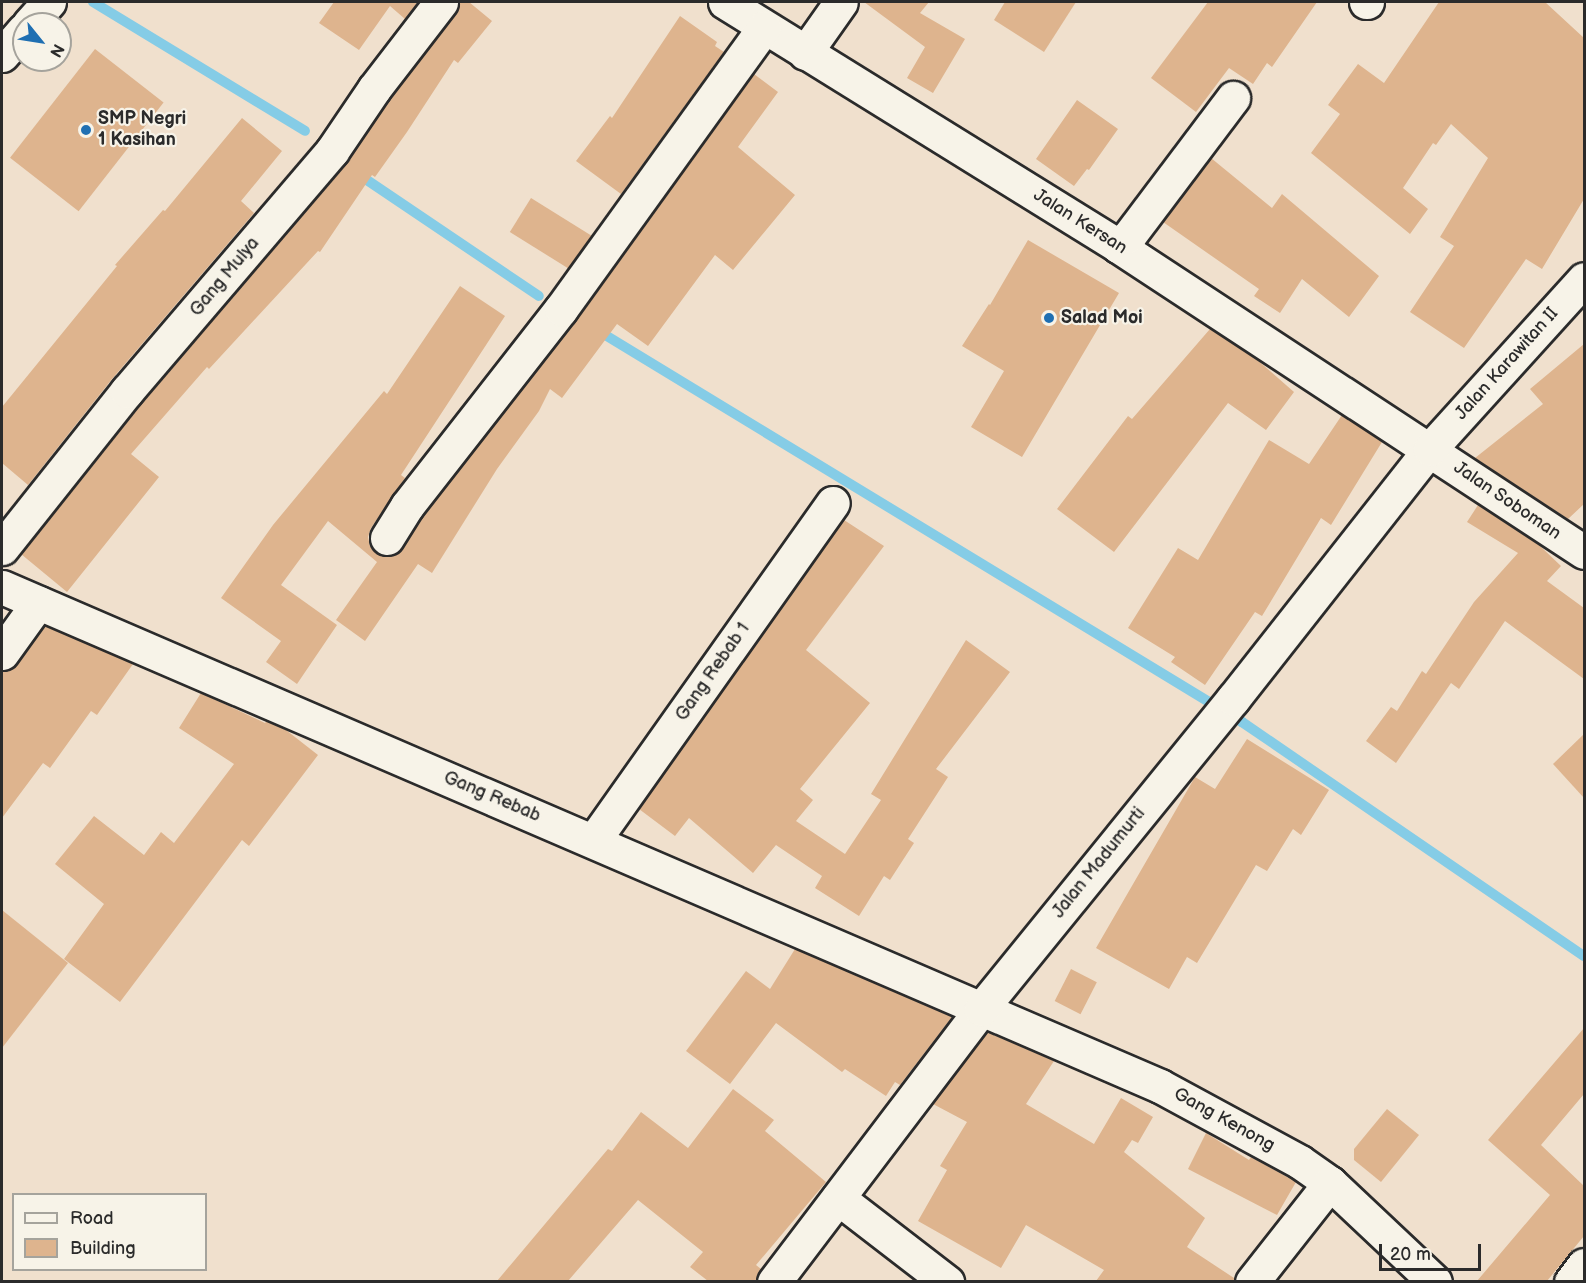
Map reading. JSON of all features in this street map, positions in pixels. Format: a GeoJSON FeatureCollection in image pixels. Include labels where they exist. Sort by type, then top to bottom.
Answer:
{"type":"FeatureCollection","features":[{"type":"Feature","properties":{"kind":"street","name":"Gang Mulya"},"geometry":{"type":"LineString","coordinates":[[2,548],[120,400],[332,151],[374,89],[441,2]]}},
{"type":"Feature","properties":{"kind":"street","name":"Jalan Kersan"},"geometry":{"type":"LineString","coordinates":[[726,2],[1118,246],[1430,449]]}},
{"type":"Feature","properties":{"kind":"street"},"geometry":{"type":"LineString","coordinates":[[805,53],[841,2]]}},
{"type":"Feature","properties":{"kind":"street"},"geometry":{"type":"LineString","coordinates":[[387,538],[407,506],[561,309],[764,27]]}},
{"type":"Feature","properties":{"kind":"street"},"geometry":{"type":"LineString","coordinates":[[2,55],[12,44]]}},
{"type":"Feature","properties":{"kind":"street"},"geometry":{"type":"LineString","coordinates":[[1118,246],[1129,236],[1233,98]]}},
{"type":"Feature","properties":{"kind":"street","name":"Jalan Karawitan II"},"geometry":{"type":"LineString","coordinates":[[1430,449],[1584,279]]}},
{"type":"Feature","properties":{"kind":"street","name":"Jalan Soboman"},"geometry":{"type":"LineString","coordinates":[[1430,449],[1584,552]]}},
{"type":"Feature","properties":{"kind":"street","name":"Jalan Madumurti"},"geometry":{"type":"LineString","coordinates":[[774,1281],[981,1009],[1233,699],[1430,449]]}},
{"type":"Feature","properties":{"kind":"street","name":"Gang Rebab 1"},"geometry":{"type":"LineString","coordinates":[[594,840],[833,503]]}},
{"type":"Feature","properties":{"kind":"street","name":"Gang Rebab"},"geometry":{"type":"LineString","coordinates":[[2,587],[594,840],[981,1009]]}},
{"type":"Feature","properties":{"kind":"street"},"geometry":{"type":"LineString","coordinates":[[2,653],[38,603]]}},
{"type":"Feature","properties":{"kind":"street","name":"Gang Kenong"},"geometry":{"type":"LineString","coordinates":[[981,1009],[1160,1086],[1300,1162],[1330,1183],[1435,1281]]}},
{"type":"Feature","properties":{"kind":"street"},"geometry":{"type":"LineString","coordinates":[[1252,1281],[1330,1183]]}},
{"type":"Feature","properties":{"kind":"street"},"geometry":{"type":"LineString","coordinates":[[838,1198],[947,1281]]}},
{"type":"Feature","properties":{"kind":"street"},"geometry":{"type":"LineString","coordinates":[[1571,1281],[1584,1265]]}},
{"type":"Feature","properties":{"kind":"building"},"geometry":{"type":"Polygon","coordinates":[[[334,2],[418,2],[405,19],[390,6],[359,50],[319,23],[334,2]]]}},
{"type":"Feature","properties":{"kind":"building"},"geometry":{"type":"Polygon","coordinates":[[[459,2],[469,2],[492,21],[458,63],[454,60],[407,132],[375,177],[372,175],[320,252],[318,251],[209,369],[207,367],[131,454],[159,477],[67,592],[21,554],[141,403],[346,163],[387,103],[456,13],[459,2]]]}},
{"type":"Feature","properties":{"kind":"building"},"geometry":{"type":"Polygon","coordinates":[[[864,2],[929,2],[920,13],[965,39],[933,93],[907,78],[925,47],[864,2]]]}},
{"type":"Feature","properties":{"kind":"building"},"geometry":{"type":"Polygon","coordinates":[[[1005,2],[1076,2],[1044,52],[994,20],[1005,2]]]}},
{"type":"Feature","properties":{"kind":"building"},"geometry":{"type":"Polygon","coordinates":[[[1208,2],[1317,2],[1272,67],[1267,63],[1253,84],[1229,68],[1196,112],[1151,78],[1208,2]]]}},
{"type":"Feature","properties":{"kind":"building"},"geometry":{"type":"Polygon","coordinates":[[[1439,2],[1545,2],[1584,38],[1584,199],[1542,269],[1526,259],[1464,348],[1410,312],[1454,246],[1440,237],[1488,158],[1451,124],[1436,145],[1433,143],[1403,188],[1428,209],[1410,234],[1311,153],[1340,114],[1328,105],[1358,64],[1384,83],[1439,2]]]}},
{"type":"Feature","properties":{"kind":"building"},"geometry":{"type":"Polygon","coordinates":[[[680,16],[717,42],[715,46],[724,52],[621,194],[576,161],[610,116],[612,118],[680,16]]]}},
{"type":"Feature","properties":{"kind":"building","name":"SMP Negri 1 Kasihan"},"geometry":{"type":"Polygon","coordinates":[[[95,49],[164,103],[79,211],[10,158],[95,49]]]}},
{"type":"Feature","properties":{"kind":"building"},"geometry":{"type":"Polygon","coordinates":[[[754,74],[778,92],[738,147],[795,195],[733,270],[715,255],[648,346],[617,324],[562,398],[550,389],[539,411],[497,469],[432,573],[418,564],[365,641],[336,620],[377,562],[328,521],[281,585],[337,625],[297,684],[266,662],[281,641],[221,598],[273,525],[384,391],[387,394],[460,286],[505,316],[401,475],[405,478],[371,528],[368,537],[370,546],[377,554],[386,557],[395,555],[403,548],[422,517],[576,321],[754,74]]]}},
{"type":"Feature","properties":{"kind":"building"},"geometry":{"type":"Polygon","coordinates":[[[1077,100],[1118,129],[1089,170],[1087,169],[1074,186],[1036,159],[1077,100]]]}},
{"type":"Feature","properties":{"kind":"building"},"geometry":{"type":"Polygon","coordinates":[[[242,118],[282,151],[241,201],[254,213],[112,379],[28,485],[2,463],[2,407],[117,266],[115,265],[163,210],[165,211],[242,118]]]}},
{"type":"Feature","properties":{"kind":"building"},"geometry":{"type":"Polygon","coordinates":[[[1211,158],[1272,208],[1282,194],[1379,276],[1349,317],[1302,279],[1280,313],[1254,296],[1259,289],[1163,222],[1211,158]]]}},
{"type":"Feature","properties":{"kind":"building"},"geometry":{"type":"Polygon","coordinates":[[[531,198],[591,236],[570,270],[510,232],[531,198]]]}},
{"type":"Feature","properties":{"kind":"building"},"geometry":{"type":"Polygon","coordinates":[[[1028,240],[1119,293],[1022,457],[971,427],[1004,371],[962,346],[990,305],[1028,240]]]}},
{"type":"Feature","properties":{"kind":"building"},"geometry":{"type":"Polygon","coordinates":[[[1210,329],[1255,358],[1294,392],[1266,430],[1228,403],[1114,552],[1057,509],[1128,416],[1132,419],[1210,329]]]}},
{"type":"Feature","properties":{"kind":"building"},"geometry":{"type":"Polygon","coordinates":[[[1584,344],[1584,504],[1568,519],[1475,458],[1543,404],[1530,389],[1584,344]]]}},
{"type":"Feature","properties":{"kind":"building"},"geometry":{"type":"Polygon","coordinates":[[[1342,415],[1382,442],[1331,525],[1321,518],[1262,616],[1255,612],[1205,685],[1171,662],[1175,657],[1128,628],[1178,548],[1198,560],[1269,440],[1309,464],[1342,415]]]}},
{"type":"Feature","properties":{"kind":"building"},"geometry":{"type":"Polygon","coordinates":[[[1478,505],[1539,545],[1561,566],[1547,581],[1584,608],[1584,679],[1505,621],[1459,689],[1451,683],[1396,763],[1366,741],[1391,707],[1397,711],[1422,671],[1426,674],[1474,602],[1518,553],[1467,522],[1478,505]]]}},
{"type":"Feature","properties":{"kind":"building"},"geometry":{"type":"Polygon","coordinates":[[[844,520],[884,546],[806,650],[870,703],[800,789],[813,800],[796,821],[845,854],[881,800],[871,794],[966,640],[1010,672],[936,769],[948,777],[908,839],[914,843],[890,880],[884,876],[859,916],[815,888],[822,876],[776,845],[753,873],[689,818],[675,836],[639,809],[844,520]]]}},
{"type":"Feature","properties":{"kind":"building"},"geometry":{"type":"Polygon","coordinates":[[[45,626],[133,664],[97,715],[91,711],[50,768],[43,763],[2,818],[2,672],[10,670],[17,664],[45,626]]]}},
{"type":"Feature","properties":{"kind":"building"},"geometry":{"type":"Polygon","coordinates":[[[201,693],[265,723],[267,721],[286,730],[318,755],[249,846],[242,840],[120,1002],[64,959],[104,904],[55,864],[94,816],[144,855],[161,832],[174,843],[234,764],[179,728],[201,693]]]}},
{"type":"Feature","properties":{"kind":"building"},"geometry":{"type":"Polygon","coordinates":[[[1584,734],[1584,798],[1553,764],[1584,734]]]}},
{"type":"Feature","properties":{"kind":"building"},"geometry":{"type":"Polygon","coordinates":[[[1247,739],[1329,790],[1301,835],[1293,829],[1267,871],[1256,865],[1197,963],[1187,957],[1169,989],[1096,948],[1195,777],[1215,789],[1247,739]]]}},
{"type":"Feature","properties":{"kind":"building"},"geometry":{"type":"Polygon","coordinates":[[[2,910],[68,963],[2,1048],[2,910]]]}},
{"type":"Feature","properties":{"kind":"building"},"geometry":{"type":"Polygon","coordinates":[[[795,949],[952,1017],[900,1085],[895,1082],[886,1096],[845,1069],[842,1072],[776,1023],[730,1084],[686,1051],[746,971],[770,989],[795,949]]]}},
{"type":"Feature","properties":{"kind":"building"},"geometry":{"type":"Polygon","coordinates":[[[1071,969],[1097,982],[1080,1014],[1055,1001],[1071,969]]]}},
{"type":"Feature","properties":{"kind":"building"},"geometry":{"type":"Polygon","coordinates":[[[1584,1028],[1584,1094],[1541,1145],[1584,1186],[1584,1236],[1547,1281],[1477,1281],[1550,1195],[1488,1140],[1584,1028]]]}},
{"type":"Feature","properties":{"kind":"building"},"geometry":{"type":"Polygon","coordinates":[[[987,1032],[1054,1061],[1026,1104],[1094,1144],[1121,1098],[1153,1117],[1138,1143],[1132,1140],[1124,1152],[1205,1218],[1187,1247],[1234,1278],[1234,1281],[1096,1281],[1104,1270],[1026,1225],[1001,1268],[918,1221],[947,1170],[940,1166],[967,1122],[933,1104],[987,1032]]]}},
{"type":"Feature","properties":{"kind":"building"},"geometry":{"type":"Polygon","coordinates":[[[733,1089],[774,1120],[765,1131],[826,1182],[756,1265],[761,1269],[756,1281],[708,1281],[690,1267],[703,1252],[638,1200],[568,1281],[497,1281],[608,1149],[612,1151],[641,1112],[688,1148],[733,1089]]]}},
{"type":"Feature","properties":{"kind":"building"},"geometry":{"type":"Polygon","coordinates":[[[1387,1109],[1419,1135],[1381,1182],[1354,1160],[1354,1149],[1387,1109]]]}},
{"type":"Feature","properties":{"kind":"building"},"geometry":{"type":"Polygon","coordinates":[[[1206,1133],[1249,1160],[1251,1157],[1296,1182],[1277,1215],[1188,1169],[1206,1133]]]}},
{"type":"Feature","properties":{"kind":"waterway"},"geometry":{"type":"LineString","coordinates":[[93,2],[305,131]]}},
{"type":"Feature","properties":{"kind":"waterway"},"geometry":{"type":"LineString","coordinates":[[358,174],[539,296]]}},
{"type":"Feature","properties":{"kind":"waterway"},"geometry":{"type":"LineString","coordinates":[[597,330],[1242,722],[1584,956]]}},
{"type":"Feature","properties":{"kind":"place","name":"SMP Negri 1 Kasihan"},"geometry":{"type":"Point","coordinates":[86,130]}},
{"type":"Feature","properties":{"kind":"place","name":"Salad Moi"},"geometry":{"type":"Point","coordinates":[1049,318]}}]}
